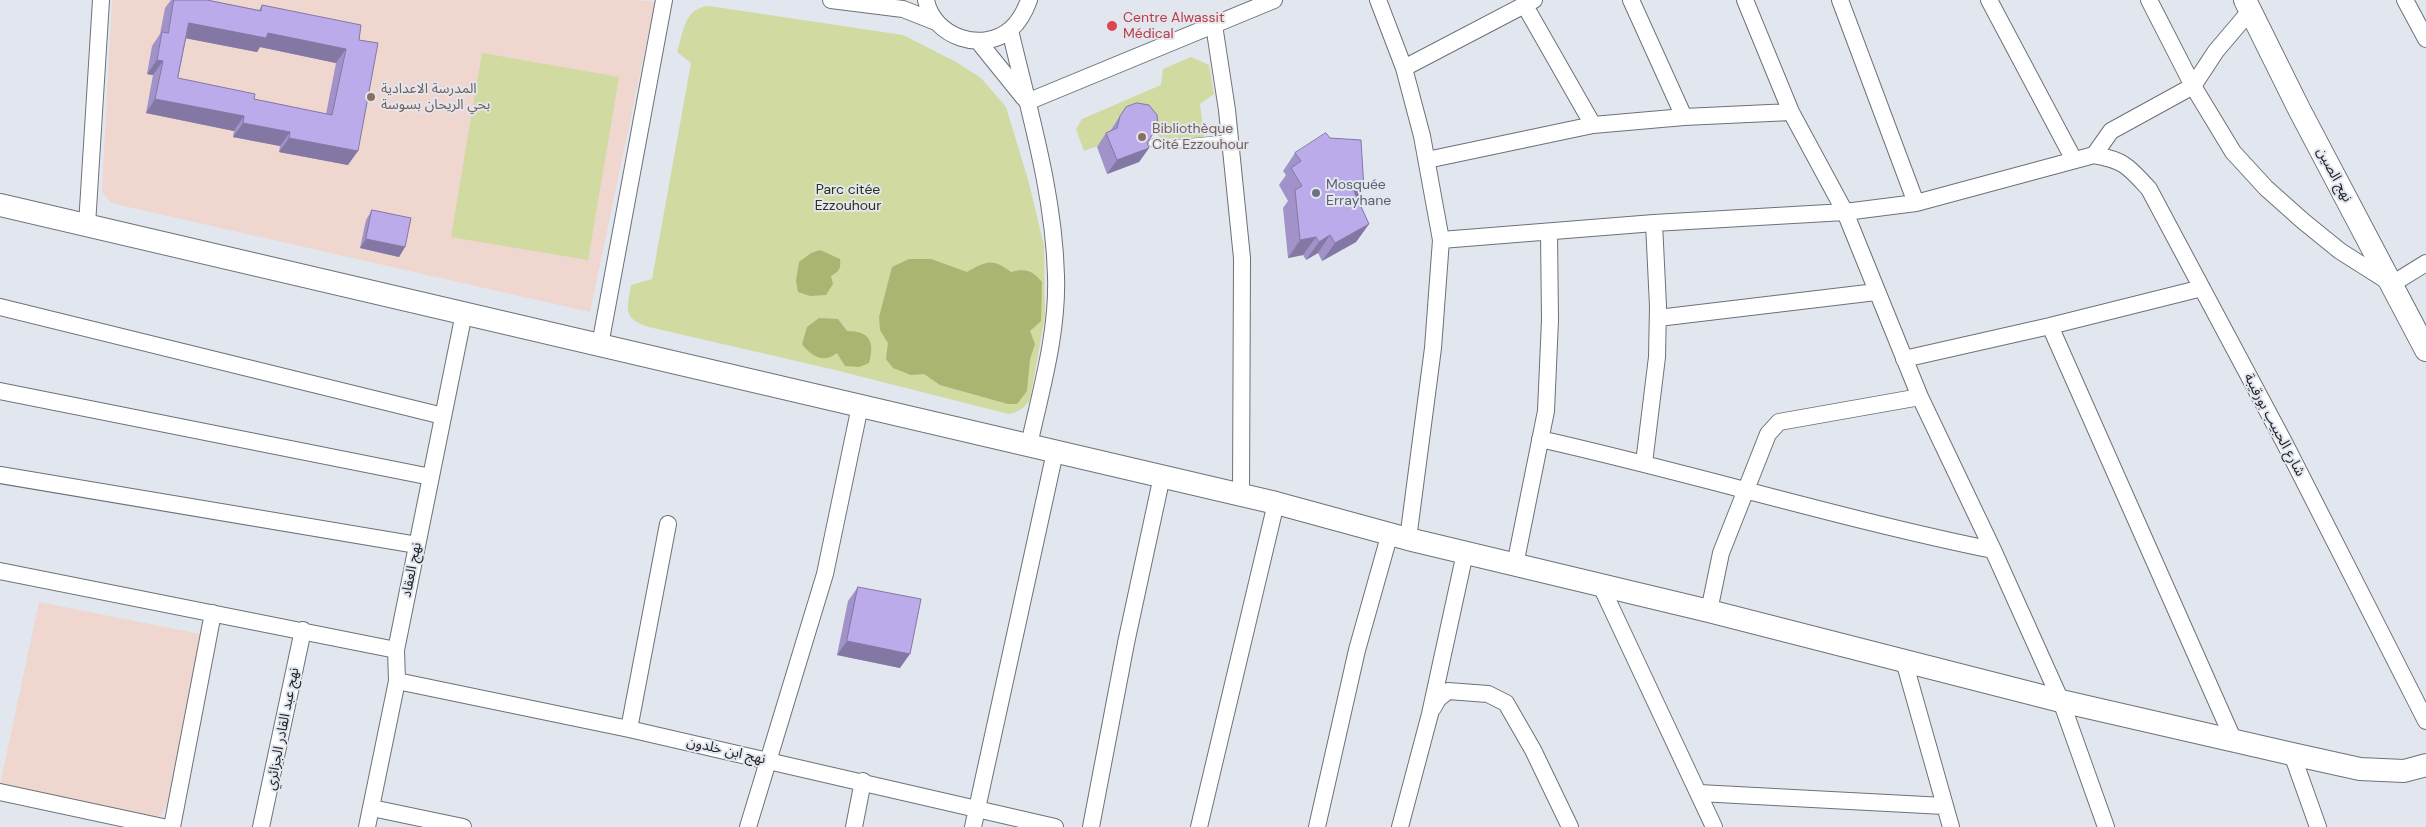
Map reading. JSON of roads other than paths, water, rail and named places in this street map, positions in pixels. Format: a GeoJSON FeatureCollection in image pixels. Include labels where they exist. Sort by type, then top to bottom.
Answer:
{"type":"FeatureCollection","features":[{"type":"Feature","properties":{"kind":"street"},"geometry":{"type":"LineString","coordinates":[[87,225],[101,0]]}},
{"type":"Feature","properties":{"kind":"street"},"geometry":{"type":"LineString","coordinates":[[600,345],[664,0]]}},
{"type":"Feature","properties":{"kind":"street"},"geometry":{"type":"LineString","coordinates":[[830,0],[868,2],[903,10],[936,22],[948,32],[963,39],[978,41],[995,38],[1010,30],[1023,16],[1029,0]]}},
{"type":"Feature","properties":{"kind":"street"},"geometry":{"type":"LineString","coordinates":[[926,0],[936,22]]}},
{"type":"Feature","properties":{"kind":"street"},"geometry":{"type":"LineString","coordinates":[[1027,102],[1274,0]]}},
{"type":"Feature","properties":{"kind":"street"},"geometry":{"type":"LineString","coordinates":[[1317,827],[1357,650],[1399,536],[1433,348],[1441,240],[1427,160],[1404,68],[1378,0]]}},
{"type":"Feature","properties":{"kind":"street"},"geometry":{"type":"LineString","coordinates":[[1631,0],[1684,117]]}},
{"type":"Feature","properties":{"kind":"street"},"geometry":{"type":"LineString","coordinates":[[1745,0],[1791,112],[1845,212],[1920,397],[1993,550],[2061,701],[2106,827]]}},
{"type":"Feature","properties":{"kind":"street"},"geometry":{"type":"LineString","coordinates":[[1840,0],[1916,203]]}},
{"type":"Feature","properties":{"kind":"street"},"geometry":{"type":"LineString","coordinates":[[1989,0],[2074,160]]}},
{"type":"Feature","properties":{"kind":"street"},"geometry":{"type":"LineString","coordinates":[[2149,0],[2193,86],[2233,152],[2266,188],[2340,251],[2392,284],[2426,264]]}},
{"type":"Feature","properties":{"kind":"street"},"geometry":{"type":"LineString","coordinates":[[2405,0],[2426,39]]}},
{"type":"Feature","properties":{"kind":"street"},"geometry":{"type":"LineString","coordinates":[[1404,68],[1529,2],[1593,125]]}},
{"type":"Feature","properties":{"kind":"street"},"geometry":{"type":"LineString","coordinates":[[1441,240],[1654,223],[1845,212],[1916,203],[2094,155],[2111,131],[2193,86],[2247,5]]}},
{"type":"Feature","properties":{"kind":"street","name":"نهج الصين"},"geometry":{"type":"LineString","coordinates":[[2247,5],[2299,109],[2426,350]]}},
{"type":"Feature","properties":{"kind":"street"},"geometry":{"type":"LineString","coordinates":[[1214,25],[1230,139],[1242,258],[1241,495]]}},
{"type":"Feature","properties":{"kind":"street"},"geometry":{"type":"LineString","coordinates":[[1010,30],[1052,219],[1056,278],[1051,343],[1029,445]]}},
{"type":"Feature","properties":{"kind":"street"},"geometry":{"type":"LineString","coordinates":[[978,41],[1027,102]]}},
{"type":"Feature","properties":{"kind":"street"},"geometry":{"type":"LineString","coordinates":[[1427,160],[1593,125],[1684,117],[1791,112]]}},
{"type":"Feature","properties":{"kind":"street","name":"شارع الحبيب بورقيبة"},"geometry":{"type":"LineString","coordinates":[[2094,155],[2117,159],[2132,170],[2149,189],[2284,442],[2426,721]]}},
{"type":"Feature","properties":{"kind":"street"},"geometry":{"type":"LineString","coordinates":[[0,205],[1276,503],[1465,553],[1709,611],[2061,701],[2234,741],[2360,769],[2404,771],[2426,765]]}},
{"type":"Feature","properties":{"kind":"street"},"geometry":{"type":"LineString","coordinates":[[1644,463],[1657,357],[1658,318],[1654,223]]}},
{"type":"Feature","properties":{"kind":"street"},"geometry":{"type":"LineString","coordinates":[[1515,565],[1546,411],[1550,338],[1549,232]]}},
{"type":"Feature","properties":{"kind":"street"},"geometry":{"type":"LineString","coordinates":[[1904,359],[2050,326],[2202,288]]}},
{"type":"Feature","properties":{"kind":"street"},"geometry":{"type":"LineString","coordinates":[[1658,318],[1876,292]]}},
{"type":"Feature","properties":{"kind":"street"},"geometry":{"type":"LineString","coordinates":[[0,307],[443,416]]}},
{"type":"Feature","properties":{"kind":"street","name":"نهج العقاد"},"geometry":{"type":"LineString","coordinates":[[367,827],[397,681],[396,650],[464,313]]}},
{"type":"Feature","properties":{"kind":"street"},"geometry":{"type":"LineString","coordinates":[[2050,326],[2234,741]]}},
{"type":"Feature","properties":{"kind":"street"},"geometry":{"type":"LineString","coordinates":[[0,391],[431,477]]}},
{"type":"Feature","properties":{"kind":"street"},"geometry":{"type":"LineString","coordinates":[[1709,611],[1721,553],[1768,434],[1779,422],[1920,397]]}},
{"type":"Feature","properties":{"kind":"street"},"geometry":{"type":"LineString","coordinates":[[748,827],[825,574],[860,406]]}},
{"type":"Feature","properties":{"kind":"street"},"geometry":{"type":"LineString","coordinates":[[1540,439],[1644,463],[1859,521],[1993,550]]}},
{"type":"Feature","properties":{"kind":"street"},"geometry":{"type":"LineString","coordinates":[[973,827],[1055,452]]}},
{"type":"Feature","properties":{"kind":"street"},"geometry":{"type":"LineString","coordinates":[[0,475],[417,546]]}},
{"type":"Feature","properties":{"kind":"street"},"geometry":{"type":"LineString","coordinates":[[1091,827],[1126,643],[1162,476]]}},
{"type":"Feature","properties":{"kind":"street"},"geometry":{"type":"LineString","coordinates":[[1199,827],[1276,503]]}},
{"type":"Feature","properties":{"kind":"street"},"geometry":{"type":"LineString","coordinates":[[629,729],[668,524]]}},
{"type":"Feature","properties":{"kind":"street"},"geometry":{"type":"LineString","coordinates":[[1400,827],[1430,714],[1465,553]]}},
{"type":"Feature","properties":{"kind":"street"},"geometry":{"type":"LineString","coordinates":[[0,571],[396,650]]}},
{"type":"Feature","properties":{"kind":"street"},"geometry":{"type":"LineString","coordinates":[[1600,586],[1714,827]]}},
{"type":"Feature","properties":{"kind":"street"},"geometry":{"type":"LineString","coordinates":[[172,827],[213,613]]}},
{"type":"Feature","properties":{"kind":"street","name":"نهج عبد القادر الجزائري"},"geometry":{"type":"LineString","coordinates":[[262,827],[303,630]]}},
{"type":"Feature","properties":{"kind":"street"},"geometry":{"type":"LineString","coordinates":[[1904,661],[1951,827]]}},
{"type":"Feature","properties":{"kind":"street","name":"نهج ابن خلدون"},"geometry":{"type":"LineString","coordinates":[[397,681],[629,729],[1055,827]]}},
{"type":"Feature","properties":{"kind":"street"},"geometry":{"type":"LineString","coordinates":[[1430,714],[1438,699],[1448,691],[1488,694],[1506,703],[1533,750],[1570,827]]}},
{"type":"Feature","properties":{"kind":"street"},"geometry":{"type":"LineString","coordinates":[[2292,754],[2318,827]]}},
{"type":"Feature","properties":{"kind":"street"},"geometry":{"type":"LineString","coordinates":[[854,827],[863,782]]}},
{"type":"Feature","properties":{"kind":"street"},"geometry":{"type":"LineString","coordinates":[[0,792],[163,827]]}},
{"type":"Feature","properties":{"kind":"street"},"geometry":{"type":"LineString","coordinates":[[1699,793],[1944,806]]}},
{"type":"Feature","properties":{"kind":"street"},"geometry":{"type":"LineString","coordinates":[[372,808],[463,827]]}},
{"type":"Feature","properties":{"kind":"lane"},"geometry":{"type":"LineString","coordinates":[[1153,143],[1166,145],[1230,139]]}},
{"type":"Feature","properties":{"kind":"place","name":"Centre Alwassit Médical"},"geometry":{"type":"Point","coordinates":[1112,26]}},
{"type":"Feature","properties":{"kind":"place","name":"المدرسة الاعدادية بحي الريحان بسوسة"},"geometry":{"type":"Point","coordinates":[371,97]}},
{"type":"Feature","properties":{"kind":"place","name":"Bibliothèque Cité Ezzouhour"},"geometry":{"type":"Point","coordinates":[1142,137]}},
{"type":"Feature","properties":{"kind":"place","name":"Mosquée Errayhane"},"geometry":{"type":"Point","coordinates":[1316,193]}},
{"type":"Feature","properties":{"kind":"park label","name":"Parc citée Ezzouhour"},"geometry":{"type":"Point","coordinates":[848,198]}}]}
